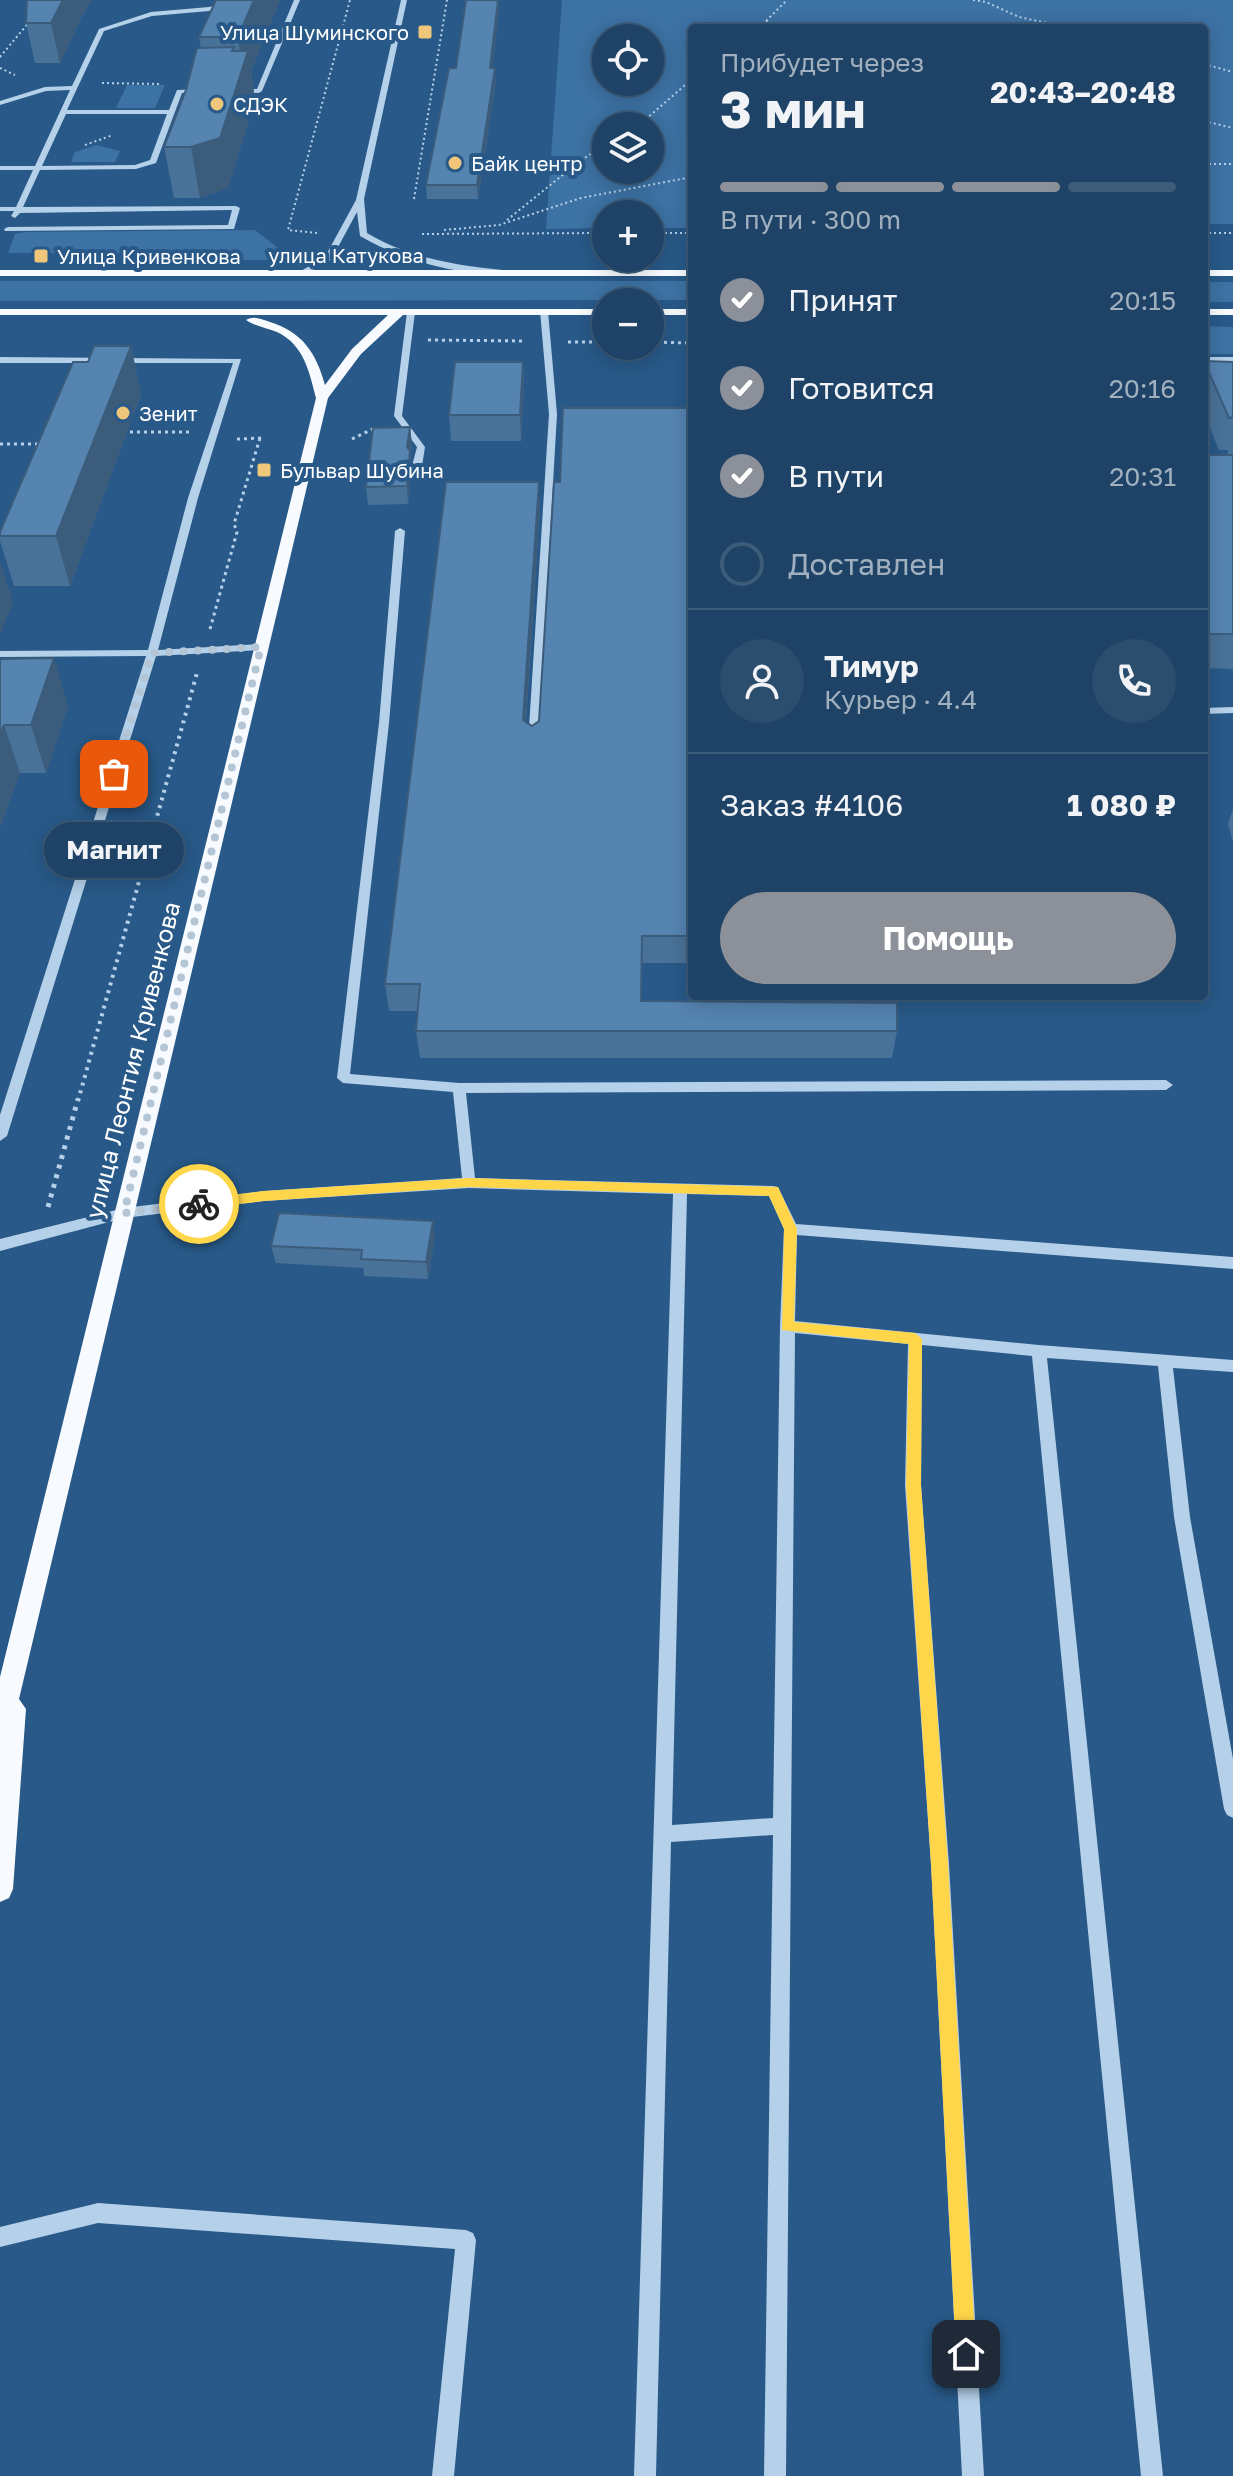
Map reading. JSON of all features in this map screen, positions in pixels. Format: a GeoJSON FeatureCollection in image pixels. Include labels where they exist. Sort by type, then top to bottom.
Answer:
{"type":"FeatureCollection","features":[{"type":"Feature","properties":{"kind":"main road","name":"улица Катукова"},"geometry":{"type":"LineString","coordinates":[[0,273],[688,273]]}},
{"type":"Feature","properties":{"kind":"main road"},"geometry":{"type":"LineString","coordinates":[[1208,273],[1233,273]]}},
{"type":"Feature","properties":{"kind":"main road"},"geometry":{"type":"LineString","coordinates":[[0,312],[592,312]]}},
{"type":"Feature","properties":{"kind":"main road"},"geometry":{"type":"LineString","coordinates":[[322,398],[346,359],[379,327],[406,312]]}},
{"type":"Feature","properties":{"kind":"main road"},"geometry":{"type":"LineString","coordinates":[[664,312],[688,312]]}},
{"type":"Feature","properties":{"kind":"main road"},"geometry":{"type":"LineString","coordinates":[[1208,312],[1233,312]]}},
{"type":"Feature","properties":{"kind":"main road"},"geometry":{"type":"LineString","coordinates":[[215,313],[281,328],[301,340],[313,358],[322,398]]}},
{"type":"Feature","properties":{"kind":"main road","name":"улица Леонтия Кривенкова"},"geometry":{"type":"LineString","coordinates":[[0,1727],[322,398]]}},
{"type":"Feature","properties":{"kind":"main road","name":"улица Леонтия Кривенкова"},"geometry":{"type":"LineString","coordinates":[[0,1889],[20,1641]]}},
{"type":"Feature","properties":{"kind":"street"},"geometry":{"type":"LineString","coordinates":[[4,231],[19,210],[101,30],[151,14],[209,9],[254,0]]}},
{"type":"Feature","properties":{"kind":"street"},"geometry":{"type":"LineString","coordinates":[[219,91],[259,91],[297,0]]}},
{"type":"Feature","properties":{"kind":"street"},"geometry":{"type":"LineString","coordinates":[[303,272],[328,258],[360,199],[404,0]]}},
{"type":"Feature","properties":{"kind":"street"},"geometry":{"type":"LineString","coordinates":[[0,103],[45,89],[74,88]]}},
{"type":"Feature","properties":{"kind":"street"},"geometry":{"type":"LineString","coordinates":[[0,168],[136,167],[153,161],[168,112],[179,91],[205,91]]}},
{"type":"Feature","properties":{"kind":"street"},"geometry":{"type":"LineString","coordinates":[[64,114],[168,112]]}},
{"type":"Feature","properties":{"kind":"street"},"geometry":{"type":"LineString","coordinates":[[360,199],[363,234],[397,254],[445,266],[516,273]]}},
{"type":"Feature","properties":{"kind":"street"},"geometry":{"type":"LineString","coordinates":[[0,209],[236,208],[231,227],[4,231]]}},
{"type":"Feature","properties":{"kind":"street"},"geometry":{"type":"LineString","coordinates":[[532,748],[553,414],[544,311]]}},
{"type":"Feature","properties":{"kind":"street"},"geometry":{"type":"LineString","coordinates":[[406,312],[407,340],[398,416],[421,447],[417,466]]}},
{"type":"Feature","properties":{"kind":"street"},"geometry":{"type":"LineString","coordinates":[[0,360],[238,361],[193,498],[152,653],[0,1136]]}},
{"type":"Feature","properties":{"kind":"street"},"geometry":{"type":"LineString","coordinates":[[1208,360],[1233,360]]}},
{"type":"Feature","properties":{"kind":"street"},"geometry":{"type":"LineString","coordinates":[[400,531],[384,723],[343,1078],[459,1088],[1166,1085]]}},
{"type":"Feature","properties":{"kind":"street"},"geometry":{"type":"LineString","coordinates":[[0,654],[152,653],[261,647]]}},
{"type":"Feature","properties":{"kind":"street"},"geometry":{"type":"LineString","coordinates":[[1208,711],[1233,710]]}},
{"type":"Feature","properties":{"kind":"street"},"geometry":{"type":"LineString","coordinates":[[459,1088],[469,1183]]}},
{"type":"Feature","properties":{"kind":"street"},"geometry":{"type":"LineString","coordinates":[[0,1245],[124,1213],[264,1196],[469,1183],[773,1191],[791,1229],[787,1326],[775,2476]]}},
{"type":"Feature","properties":{"kind":"street"},"geometry":{"type":"LineString","coordinates":[[645,2476],[680,1188]]}},
{"type":"Feature","properties":{"kind":"street"},"geometry":{"type":"LineString","coordinates":[[791,1229],[1233,1263]]}},
{"type":"Feature","properties":{"kind":"street"},"geometry":{"type":"LineString","coordinates":[[787,1326],[1233,1366]]}},
{"type":"Feature","properties":{"kind":"street"},"geometry":{"type":"LineString","coordinates":[[915,1339],[913,1485],[940,1864],[973,2476]]}},
{"type":"Feature","properties":{"kind":"street"},"geometry":{"type":"LineString","coordinates":[[1039,1351],[1152,2476]]}},
{"type":"Feature","properties":{"kind":"street"},"geometry":{"type":"LineString","coordinates":[[1165,1361],[1182,1517],[1233,1809]]}},
{"type":"Feature","properties":{"kind":"street"},"geometry":{"type":"LineString","coordinates":[[663,1834],[782,1826]]}},
{"type":"Feature","properties":{"kind":"street"},"geometry":{"type":"LineString","coordinates":[[0,2237],[98,2213],[466,2240],[443,2476]]}},
{"type":"Feature","properties":{"kind":"path"},"geometry":{"type":"LineString","coordinates":[[342,236],[288,230],[350,0]]}},
{"type":"Feature","properties":{"kind":"path"},"geometry":{"type":"LineString","coordinates":[[414,199],[447,0]]}},
{"type":"Feature","properties":{"kind":"path"},"geometry":{"type":"LineString","coordinates":[[764,24],[787,0]]}},
{"type":"Feature","properties":{"kind":"path"},"geometry":{"type":"LineString","coordinates":[[973,0],[986,2],[1019,17],[1057,24]]}},
{"type":"Feature","properties":{"kind":"path"},"geometry":{"type":"LineString","coordinates":[[0,57],[27,23],[38,16]]}},
{"type":"Feature","properties":{"kind":"path"},"geometry":{"type":"LineString","coordinates":[[766,22],[778,24]]}},
{"type":"Feature","properties":{"kind":"path"},"geometry":{"type":"LineString","coordinates":[[1208,65],[1233,72]]}},
{"type":"Feature","properties":{"kind":"path"},"geometry":{"type":"LineString","coordinates":[[654,112],[688,82]]}},
{"type":"Feature","properties":{"kind":"path"},"geometry":{"type":"LineString","coordinates":[[64,114],[147,163]]}},
{"type":"Feature","properties":{"kind":"path"},"geometry":{"type":"LineString","coordinates":[[1208,122],[1233,128]]}},
{"type":"Feature","properties":{"kind":"path"},"geometry":{"type":"LineString","coordinates":[[42,160],[116,134]]}},
{"type":"Feature","properties":{"kind":"path"},"geometry":{"type":"LineString","coordinates":[[499,225],[541,196],[578,159],[592,152]]}},
{"type":"Feature","properties":{"kind":"path"},"geometry":{"type":"LineString","coordinates":[[1208,164],[1233,164]]}},
{"type":"Feature","properties":{"kind":"path"},"geometry":{"type":"LineString","coordinates":[[420,233],[499,225],[581,198],[688,178]]}},
{"type":"Feature","properties":{"kind":"path"},"geometry":{"type":"LineString","coordinates":[[363,234],[592,233]]}},
{"type":"Feature","properties":{"kind":"path"},"geometry":{"type":"LineString","coordinates":[[664,233],[688,233]]}},
{"type":"Feature","properties":{"kind":"path"},"geometry":{"type":"LineString","coordinates":[[1208,233],[1233,233]]}},
{"type":"Feature","properties":{"kind":"path"},"geometry":{"type":"LineString","coordinates":[[407,340],[530,341]]}},
{"type":"Feature","properties":{"kind":"path"},"geometry":{"type":"LineString","coordinates":[[560,342],[592,342]]}},
{"type":"Feature","properties":{"kind":"path"},"geometry":{"type":"LineString","coordinates":[[664,342],[688,343]]}},
{"type":"Feature","properties":{"kind":"path"},"geometry":{"type":"LineString","coordinates":[[122,432],[216,432]]}},
{"type":"Feature","properties":{"kind":"path"},"geometry":{"type":"LineString","coordinates":[[40,1235],[237,532],[234,524],[260,438]]}},
{"type":"Feature","properties":{"kind":"path"},"geometry":{"type":"LineString","coordinates":[[0,444],[53,444]]}},
{"type":"Feature","properties":{"kind":"shaded area"},"geometry":{"type":"Polygon","coordinates":[[[562,0],[1233,0],[1233,224],[1208,224],[1208,24],[688,24],[688,228],[664,228],[664,200],[592,200],[592,228],[546,229],[562,0]]]}},
{"type":"Feature","properties":{"kind":"shaded area"},"geometry":{"type":"Polygon","coordinates":[[[127,85],[165,85],[155,108],[116,108],[127,85]]]}},
{"type":"Feature","properties":{"kind":"shaded area"},"geometry":{"type":"Polygon","coordinates":[[[96,145],[120,151],[115,162],[71,162],[75,152],[96,145]]]}},
{"type":"Feature","properties":{"kind":"shaded area"},"geometry":{"type":"Polygon","coordinates":[[[255,230],[278,248],[274,260],[176,260],[179,253],[8,253],[15,234],[25,232],[255,230]]]}},
{"type":"Feature","properties":{"kind":"shaded area"},"geometry":{"type":"Polygon","coordinates":[[[0,281],[688,281],[688,300],[664,300],[664,288],[592,288],[592,300],[0,301],[0,281]]]}},
{"type":"Feature","properties":{"kind":"shaded area"},"geometry":{"type":"Polygon","coordinates":[[[1208,282],[1233,282],[1233,302],[1208,302],[1208,282]]]}},
{"type":"Feature","properties":{"kind":"shaded area"},"geometry":{"type":"Polygon","coordinates":[[[1208,326],[1233,327],[1233,354],[1208,354],[1208,326]]]}},
{"type":"Feature","properties":{"kind":"building"},"geometry":{"type":"Polygon","coordinates":[[[27,0],[63,0],[51,23],[26,23],[27,0]]]}},
{"type":"Feature","properties":{"kind":"building"},"geometry":{"type":"Polygon","coordinates":[[[216,0],[254,0],[238,37],[199,37],[216,0]]]}},
{"type":"Feature","properties":{"kind":"building"},"geometry":{"type":"Polygon","coordinates":[[[466,0],[498,0],[490,68],[495,68],[477,185],[426,185],[449,68],[456,68],[466,0]]]}},
{"type":"Feature","properties":{"kind":"building"},"geometry":{"type":"Polygon","coordinates":[[[234,47],[232,51],[248,51],[220,138],[191,147],[164,147],[186,90],[197,48],[234,47]]]}},
{"type":"Feature","properties":{"kind":"building"},"geometry":{"type":"Polygon","coordinates":[[[94,346],[131,346],[56,536],[0,536],[73,362],[88,362],[94,346]]]}},
{"type":"Feature","properties":{"kind":"building"},"geometry":{"type":"Polygon","coordinates":[[[1208,361],[1233,362],[1233,417],[1229,418],[1208,370],[1208,361]]]}},
{"type":"Feature","properties":{"kind":"building"},"geometry":{"type":"Polygon","coordinates":[[[455,362],[523,362],[520,415],[449,415],[455,362]]]}},
{"type":"Feature","properties":{"kind":"building"},"geometry":{"type":"Polygon","coordinates":[[[563,408],[688,408],[688,936],[642,936],[641,1001],[897,1003],[897,1031],[416,1031],[420,984],[385,984],[446,482],[539,482],[523,720],[532,726],[539,721],[554,482],[560,482],[563,408]]]}},
{"type":"Feature","properties":{"kind":"building"},"geometry":{"type":"Polygon","coordinates":[[[410,427],[407,486],[366,487],[373,428],[410,427]]]}},
{"type":"Feature","properties":{"kind":"building"},"geometry":{"type":"Polygon","coordinates":[[[1208,455],[1233,455],[1233,634],[1208,634],[1208,455]]]}},
{"type":"Feature","properties":{"kind":"building"},"geometry":{"type":"Polygon","coordinates":[[[54,658],[31,725],[4,725],[0,735],[0,659],[54,658]]]}},
{"type":"Feature","properties":{"kind":"building"},"geometry":{"type":"Polygon","coordinates":[[[279,1213],[433,1221],[426,1262],[361,1259],[362,1250],[271,1246],[279,1213]]]}},
{"type":"Feature","properties":{"kind":"way so far"},"geometry":{"type":"LineString","coordinates":[[114,774],[152,653],[261,647],[124,1213],[199,1204]]}},
{"type":"Feature","properties":{"kind":"place","name":"Улица Шуминского"},"geometry":{"type":"Point","coordinates":[425,32]}},
{"type":"Feature","properties":{"kind":"place","name":"СДЭК"},"geometry":{"type":"Point","coordinates":[217,104]}},
{"type":"Feature","properties":{"kind":"place","name":"Байк центр"},"geometry":{"type":"Point","coordinates":[455,163]}},
{"type":"Feature","properties":{"kind":"place","name":"Улица Кривенкова"},"geometry":{"type":"Point","coordinates":[41,256]}},
{"type":"Feature","properties":{"kind":"place","name":"Зенит"},"geometry":{"type":"Point","coordinates":[123,413]}},
{"type":"Feature","properties":{"kind":"place","name":"Бульвар Шубина"},"geometry":{"type":"Point","coordinates":[264,470]}},
{"type":"Feature","properties":{"kind":"place","name":"Магнит"},"geometry":{"type":"Point","coordinates":[114,774]}},
{"type":"Feature","properties":{"kind":"route"},"geometry":{"type":"LineString","coordinates":[[199,1204],[264,1196],[469,1183],[773,1191],[791,1229],[787,1326],[915,1339],[913,1485],[940,1864],[966,2354]]}}]}
